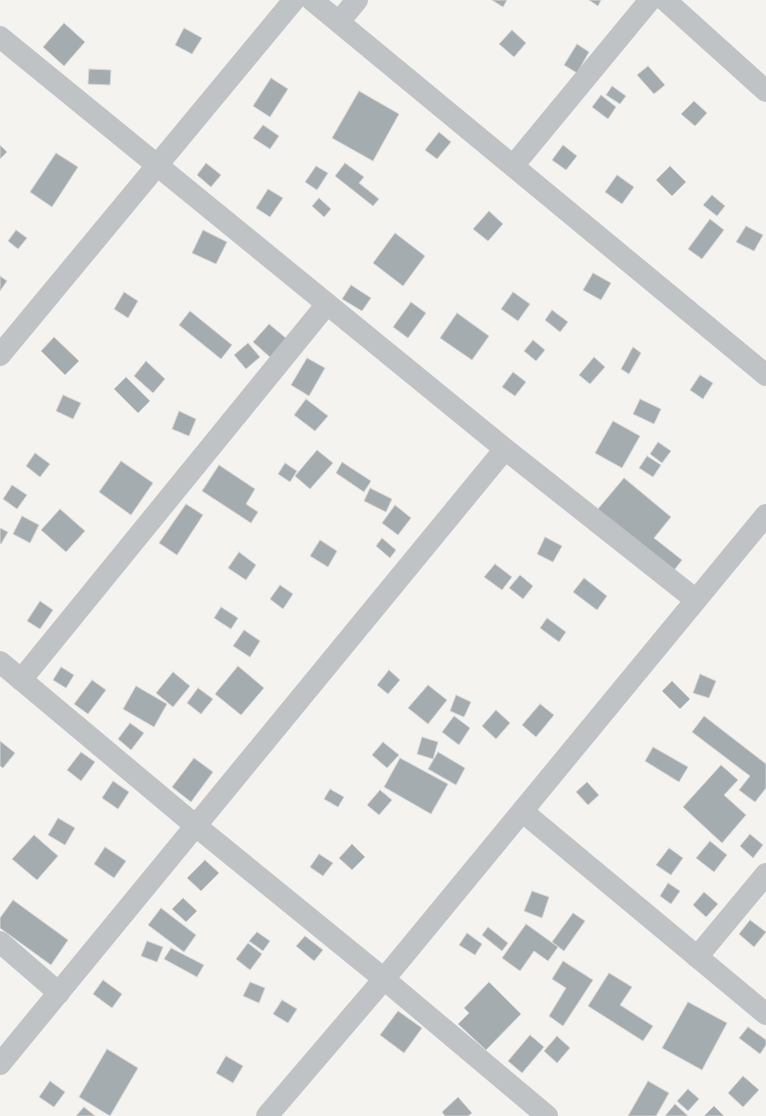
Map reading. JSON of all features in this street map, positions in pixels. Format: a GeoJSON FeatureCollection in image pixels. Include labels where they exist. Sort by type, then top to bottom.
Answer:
{"type":"FeatureCollection","features":[{"type":"Feature","properties":{"kind":"street"},"geometry":{"type":"LineString","coordinates":[[0,355],[294,0]]}},
{"type":"Feature","properties":{"kind":"street"},"geometry":{"type":"LineString","coordinates":[[312,0],[766,375]]}},
{"type":"Feature","properties":{"kind":"street"},"geometry":{"type":"LineString","coordinates":[[339,22],[357,0]]}},
{"type":"Feature","properties":{"kind":"street"},"geometry":{"type":"LineString","coordinates":[[513,166],[650,0]]}},
{"type":"Feature","properties":{"kind":"street"},"geometry":{"type":"LineString","coordinates":[[665,0],[766,91]]}},
{"type":"Feature","properties":{"kind":"street"},"geometry":{"type":"LineString","coordinates":[[0,37],[505,450],[696,600]]}},
{"type":"Feature","properties":{"kind":"street"},"geometry":{"type":"LineString","coordinates":[[21,680],[327,304]]}},
{"type":"Feature","properties":{"kind":"street"},"geometry":{"type":"LineString","coordinates":[[0,1064],[505,450]]}},
{"type":"Feature","properties":{"kind":"street"},"geometry":{"type":"LineString","coordinates":[[267,1116],[384,979],[766,515]]}},
{"type":"Feature","properties":{"kind":"street"},"geometry":{"type":"LineString","coordinates":[[0,662],[196,826],[384,979],[547,1116]]}},
{"type":"Feature","properties":{"kind":"street"},"geometry":{"type":"LineString","coordinates":[[522,811],[766,1014]]}},
{"type":"Feature","properties":{"kind":"street"},"geometry":{"type":"LineString","coordinates":[[697,957],[766,874]]}},
{"type":"Feature","properties":{"kind":"street"},"geometry":{"type":"LineString","coordinates":[[0,942],[59,993]]}},
{"type":"Feature","properties":{"kind":"building"},"geometry":{"type":"Polygon","coordinates":[[[492,0],[507,0],[503,7],[492,0]]]}},
{"type":"Feature","properties":{"kind":"building"},"geometry":{"type":"Polygon","coordinates":[[[589,0],[601,0],[598,6],[589,0]]]}},
{"type":"Feature","properties":{"kind":"building"},"geometry":{"type":"Polygon","coordinates":[[[64,23],[85,42],[64,66],[43,47],[64,23]]]}},
{"type":"Feature","properties":{"kind":"building"},"geometry":{"type":"Polygon","coordinates":[[[184,28],[202,38],[192,54],[175,45],[184,28]]]}},
{"type":"Feature","properties":{"kind":"building"},"geometry":{"type":"Polygon","coordinates":[[[512,30],[526,43],[514,57],[499,44],[512,30]]]}},
{"type":"Feature","properties":{"kind":"building"},"geometry":{"type":"Polygon","coordinates":[[[577,44],[589,52],[577,73],[564,65],[577,44]]]}},
{"type":"Feature","properties":{"kind":"building"},"geometry":{"type":"Polygon","coordinates":[[[648,66],[665,85],[654,94],[637,75],[648,66]]]}},
{"type":"Feature","properties":{"kind":"building"},"geometry":{"type":"Polygon","coordinates":[[[89,69],[111,70],[110,85],[88,84],[89,69]]]}},
{"type":"Feature","properties":{"kind":"building"},"geometry":{"type":"Polygon","coordinates":[[[271,78],[288,89],[270,117],[253,106],[271,78]]]}},
{"type":"Feature","properties":{"kind":"building"},"geometry":{"type":"Polygon","coordinates":[[[612,86],[626,96],[620,104],[606,95],[612,86]]]}},
{"type":"Feature","properties":{"kind":"building"},"geometry":{"type":"Polygon","coordinates":[[[359,91],[399,114],[373,161],[332,138],[359,91]]]}},
{"type":"Feature","properties":{"kind":"building"},"geometry":{"type":"Polygon","coordinates":[[[601,95],[616,107],[608,119],[592,107],[601,95]]]}},
{"type":"Feature","properties":{"kind":"building"},"geometry":{"type":"Polygon","coordinates":[[[694,101],[707,113],[695,126],[681,114],[694,101]]]}},
{"type":"Feature","properties":{"kind":"building"},"geometry":{"type":"Polygon","coordinates":[[[263,125],[279,136],[270,149],[253,138],[263,125]]]}},
{"type":"Feature","properties":{"kind":"building"},"geometry":{"type":"Polygon","coordinates":[[[439,132],[451,142],[437,159],[425,150],[439,132]]]}},
{"type":"Feature","properties":{"kind":"building"},"geometry":{"type":"Polygon","coordinates":[[[0,145],[7,152],[0,159],[0,145]]]}},
{"type":"Feature","properties":{"kind":"building"},"geometry":{"type":"Polygon","coordinates":[[[563,145],[577,156],[566,170],[552,160],[563,145]]]}},
{"type":"Feature","properties":{"kind":"building"},"geometry":{"type":"Polygon","coordinates":[[[56,153],[78,167],[52,207],[30,192],[56,153]]]}},
{"type":"Feature","properties":{"kind":"building"},"geometry":{"type":"Polygon","coordinates":[[[206,163],[221,175],[211,187],[197,175],[206,163]]]}},
{"type":"Feature","properties":{"kind":"building"},"geometry":{"type":"Polygon","coordinates":[[[345,163],[364,177],[359,183],[379,199],[373,206],[335,176],[345,163]]]}},
{"type":"Feature","properties":{"kind":"building"},"geometry":{"type":"Polygon","coordinates":[[[316,166],[328,173],[317,190],[305,182],[316,166]]]}},
{"type":"Feature","properties":{"kind":"building"},"geometry":{"type":"Polygon","coordinates":[[[670,166],[686,182],[672,196],[656,180],[670,166]]]}},
{"type":"Feature","properties":{"kind":"building"},"geometry":{"type":"Polygon","coordinates":[[[617,175],[634,187],[622,204],[605,192],[617,175]]]}},
{"type":"Feature","properties":{"kind":"building"},"geometry":{"type":"Polygon","coordinates":[[[268,189],[283,198],[270,217],[256,208],[268,189]]]}},
{"type":"Feature","properties":{"kind":"building"},"geometry":{"type":"Polygon","coordinates":[[[712,195],[725,206],[717,216],[703,205],[712,195]]]}},
{"type":"Feature","properties":{"kind":"building"},"geometry":{"type":"Polygon","coordinates":[[[319,198],[331,209],[324,217],[312,206],[319,198]]]}},
{"type":"Feature","properties":{"kind":"building"},"geometry":{"type":"Polygon","coordinates":[[[489,211],[503,224],[488,241],[473,229],[489,211]]]}},
{"type":"Feature","properties":{"kind":"building"},"geometry":{"type":"Polygon","coordinates":[[[710,219],[724,230],[702,259],[688,249],[710,219]]]}},
{"type":"Feature","properties":{"kind":"building"},"geometry":{"type":"Polygon","coordinates":[[[746,226],[763,235],[754,251],[736,242],[746,226]]]}},
{"type":"Feature","properties":{"kind":"building"},"geometry":{"type":"Polygon","coordinates":[[[16,230],[27,238],[18,249],[8,241],[16,230]]]}},
{"type":"Feature","properties":{"kind":"building"},"geometry":{"type":"Polygon","coordinates":[[[203,230],[227,242],[216,264],[192,253],[203,230]]]}},
{"type":"Feature","properties":{"kind":"building"},"geometry":{"type":"Polygon","coordinates":[[[395,233],[425,256],[403,286],[373,263],[395,233]]]}},
{"type":"Feature","properties":{"kind":"building"},"geometry":{"type":"Polygon","coordinates":[[[593,273],[611,283],[601,300],[583,290],[593,273]]]}},
{"type":"Feature","properties":{"kind":"building"},"geometry":{"type":"Polygon","coordinates":[[[0,276],[7,281],[0,291],[0,276]]]}},
{"type":"Feature","properties":{"kind":"building"},"geometry":{"type":"Polygon","coordinates":[[[351,285],[371,298],[362,311],[342,299],[351,285]]]}},
{"type":"Feature","properties":{"kind":"building"},"geometry":{"type":"Polygon","coordinates":[[[124,292],[138,301],[128,318],[114,309],[124,292]]]}},
{"type":"Feature","properties":{"kind":"building"},"geometry":{"type":"Polygon","coordinates":[[[513,292],[530,304],[518,321],[501,309],[513,292]]]}},
{"type":"Feature","properties":{"kind":"building"},"geometry":{"type":"Polygon","coordinates":[[[411,302],[426,313],[408,338],[393,327],[411,302]]]}},
{"type":"Feature","properties":{"kind":"building"},"geometry":{"type":"Polygon","coordinates":[[[552,310],[568,322],[560,332],[545,320],[552,310]]]}},
{"type":"Feature","properties":{"kind":"building"},"geometry":{"type":"Polygon","coordinates":[[[190,311],[232,345],[221,359],[179,325],[190,311]]]}},
{"type":"Feature","properties":{"kind":"building"},"geometry":{"type":"Polygon","coordinates":[[[457,313],[489,336],[472,360],[440,338],[457,313]]]}},
{"type":"Feature","properties":{"kind":"building"},"geometry":{"type":"Polygon","coordinates":[[[269,324],[287,339],[271,358],[253,342],[269,324]]]}},
{"type":"Feature","properties":{"kind":"building"},"geometry":{"type":"Polygon","coordinates":[[[54,337],[79,361],[65,375],[41,351],[54,337]]]}},
{"type":"Feature","properties":{"kind":"building"},"geometry":{"type":"Polygon","coordinates":[[[533,340],[545,350],[536,361],[524,351],[533,340]]]}},
{"type":"Feature","properties":{"kind":"building"},"geometry":{"type":"Polygon","coordinates":[[[248,343],[260,357],[246,369],[234,355],[248,343]]]}},
{"type":"Feature","properties":{"kind":"building"},"geometry":{"type":"Polygon","coordinates":[[[633,347],[641,353],[629,374],[621,369],[633,347]]]}},
{"type":"Feature","properties":{"kind":"building"},"geometry":{"type":"Polygon","coordinates":[[[594,357],[605,367],[590,384],[579,375],[594,357]]]}},
{"type":"Feature","properties":{"kind":"building"},"geometry":{"type":"Polygon","coordinates":[[[307,358],[325,368],[309,396],[291,385],[307,358]]]}},
{"type":"Feature","properties":{"kind":"building"},"geometry":{"type":"Polygon","coordinates":[[[146,361],[165,379],[153,393],[134,376],[146,361]]]}},
{"type":"Feature","properties":{"kind":"building"},"geometry":{"type":"Polygon","coordinates":[[[513,372],[526,382],[515,396],[502,387],[513,372]]]}},
{"type":"Feature","properties":{"kind":"building"},"geometry":{"type":"Polygon","coordinates":[[[700,375],[713,383],[703,399],[690,390],[700,375]]]}},
{"type":"Feature","properties":{"kind":"building"},"geometry":{"type":"Polygon","coordinates":[[[126,377],[150,401],[138,413],[114,389],[126,377]]]}},
{"type":"Feature","properties":{"kind":"building"},"geometry":{"type":"Polygon","coordinates":[[[63,395],[81,403],[73,419],[56,411],[63,395]]]}},
{"type":"Feature","properties":{"kind":"building"},"geometry":{"type":"Polygon","coordinates":[[[306,399],[328,416],[315,431],[294,415],[306,399]]]}},
{"type":"Feature","properties":{"kind":"building"},"geometry":{"type":"Polygon","coordinates":[[[640,399],[661,409],[654,424],[633,414],[640,399]]]}},
{"type":"Feature","properties":{"kind":"building"},"geometry":{"type":"Polygon","coordinates":[[[179,411],[196,419],[189,436],[172,429],[179,411]]]}},
{"type":"Feature","properties":{"kind":"building"},"geometry":{"type":"Polygon","coordinates":[[[613,421],[640,436],[622,468],[595,453],[613,421]]]}},
{"type":"Feature","properties":{"kind":"building"},"geometry":{"type":"Polygon","coordinates":[[[658,442],[671,451],[662,463],[650,454],[658,442]]]}},
{"type":"Feature","properties":{"kind":"building"},"geometry":{"type":"Polygon","coordinates":[[[317,450],[333,463],[310,489],[295,476],[317,450]]]}},
{"type":"Feature","properties":{"kind":"building"},"geometry":{"type":"Polygon","coordinates":[[[35,453],[50,464],[40,477],[26,466],[35,453]]]}},
{"type":"Feature","properties":{"kind":"building"},"geometry":{"type":"Polygon","coordinates":[[[647,456],[661,465],[653,477],[639,468],[647,456]]]}},
{"type":"Feature","properties":{"kind":"building"},"geometry":{"type":"Polygon","coordinates":[[[121,461],[153,483],[131,515],[99,492],[121,461]]]}},
{"type":"Feature","properties":{"kind":"building"},"geometry":{"type":"Polygon","coordinates":[[[342,462],[371,481],[364,492],[336,473],[342,462]]]}},
{"type":"Feature","properties":{"kind":"building"},"geometry":{"type":"Polygon","coordinates":[[[285,463],[297,471],[290,482],[278,474],[285,463]]]}},
{"type":"Feature","properties":{"kind":"building"},"geometry":{"type":"Polygon","coordinates":[[[219,465],[255,489],[246,504],[258,512],[251,523],[202,491],[219,465]]]}},
{"type":"Feature","properties":{"kind":"building"},"geometry":{"type":"Polygon","coordinates":[[[624,478],[671,517],[654,538],[682,560],[668,578],[592,516],[624,478]]]}},
{"type":"Feature","properties":{"kind":"building"},"geometry":{"type":"Polygon","coordinates":[[[12,485],[27,495],[17,509],[3,499],[12,485]]]}},
{"type":"Feature","properties":{"kind":"building"},"geometry":{"type":"Polygon","coordinates":[[[370,488],[392,499],[386,512],[364,501],[370,488]]]}},
{"type":"Feature","properties":{"kind":"building"},"geometry":{"type":"Polygon","coordinates":[[[186,504],[203,515],[177,555],[159,543],[186,504]]]}},
{"type":"Feature","properties":{"kind":"building"},"geometry":{"type":"Polygon","coordinates":[[[395,505],[411,518],[398,535],[382,523],[395,505]]]}},
{"type":"Feature","properties":{"kind":"building"},"geometry":{"type":"Polygon","coordinates":[[[60,509],[85,531],[66,552],[41,530],[60,509]]]}},
{"type":"Feature","properties":{"kind":"building"},"geometry":{"type":"Polygon","coordinates":[[[22,516],[39,525],[30,543],[13,534],[22,516]]]}},
{"type":"Feature","properties":{"kind":"building"},"geometry":{"type":"Polygon","coordinates":[[[0,528],[8,532],[1,544],[0,543],[0,528]]]}},
{"type":"Feature","properties":{"kind":"building"},"geometry":{"type":"Polygon","coordinates":[[[545,537],[562,546],[553,562],[537,554],[545,537]]]}},
{"type":"Feature","properties":{"kind":"building"},"geometry":{"type":"Polygon","coordinates":[[[382,538],[396,550],[390,558],[376,546],[382,538]]]}},
{"type":"Feature","properties":{"kind":"building"},"geometry":{"type":"Polygon","coordinates":[[[320,540],[337,551],[328,567],[310,556],[320,540]]]}},
{"type":"Feature","properties":{"kind":"building"},"geometry":{"type":"Polygon","coordinates":[[[239,552],[256,565],[246,580],[228,568],[239,552]]]}},
{"type":"Feature","properties":{"kind":"building"},"geometry":{"type":"Polygon","coordinates":[[[495,564],[512,577],[502,590],[484,577],[495,564]]]}},
{"type":"Feature","properties":{"kind":"building"},"geometry":{"type":"Polygon","coordinates":[[[520,575],[533,586],[523,599],[509,588],[520,575]]]}},
{"type":"Feature","properties":{"kind":"building"},"geometry":{"type":"Polygon","coordinates":[[[584,578],[607,596],[597,610],[573,592],[584,578]]]}},
{"type":"Feature","properties":{"kind":"building"},"geometry":{"type":"Polygon","coordinates":[[[280,585],[293,594],[283,609],[270,599],[280,585]]]}},
{"type":"Feature","properties":{"kind":"building"},"geometry":{"type":"Polygon","coordinates":[[[40,601],[53,610],[40,629],[27,621],[40,601]]]}},
{"type":"Feature","properties":{"kind":"building"},"geometry":{"type":"Polygon","coordinates":[[[221,607],[238,618],[231,629],[214,618],[221,607]]]}},
{"type":"Feature","properties":{"kind":"building"},"geometry":{"type":"Polygon","coordinates":[[[547,618],[566,632],[559,642],[540,628],[547,618]]]}},
{"type":"Feature","properties":{"kind":"building"},"geometry":{"type":"Polygon","coordinates":[[[244,630],[260,641],[250,657],[233,646],[244,630]]]}},
{"type":"Feature","properties":{"kind":"building"},"geometry":{"type":"Polygon","coordinates":[[[238,666],[264,688],[241,715],[215,694],[238,666]]]}},
{"type":"Feature","properties":{"kind":"building"},"geometry":{"type":"Polygon","coordinates":[[[61,667],[74,675],[66,688],[53,680],[61,667]]]}},
{"type":"Feature","properties":{"kind":"building"},"geometry":{"type":"Polygon","coordinates":[[[389,670],[400,680],[388,694],[377,685],[389,670]]]}},
{"type":"Feature","properties":{"kind":"building"},"geometry":{"type":"Polygon","coordinates":[[[173,672],[190,686],[173,707],[156,693],[173,672]]]}},
{"type":"Feature","properties":{"kind":"building"},"geometry":{"type":"Polygon","coordinates":[[[700,674],[716,681],[709,698],[693,693],[700,674]]]}},
{"type":"Feature","properties":{"kind":"building"},"geometry":{"type":"Polygon","coordinates":[[[92,680],[106,690],[88,714],[74,704],[92,680]]]}},
{"type":"Feature","properties":{"kind":"building"},"geometry":{"type":"Polygon","coordinates":[[[672,681],[690,699],[680,709],[662,691],[672,681]]]}},
{"type":"Feature","properties":{"kind":"building"},"geometry":{"type":"Polygon","coordinates":[[[428,685],[447,700],[428,724],[408,708],[428,685]]]}},
{"type":"Feature","properties":{"kind":"building"},"geometry":{"type":"Polygon","coordinates":[[[136,686],[167,704],[154,727],[123,709],[136,686]]]}},
{"type":"Feature","properties":{"kind":"building"},"geometry":{"type":"Polygon","coordinates":[[[198,688],[213,699],[201,714],[187,703],[198,688]]]}},
{"type":"Feature","properties":{"kind":"building"},"geometry":{"type":"Polygon","coordinates":[[[456,695],[471,702],[464,717],[450,711],[456,695]]]}},
{"type":"Feature","properties":{"kind":"building"},"geometry":{"type":"Polygon","coordinates":[[[540,704],[554,715],[536,737],[522,725],[540,704]]]}},
{"type":"Feature","properties":{"kind":"building"},"geometry":{"type":"Polygon","coordinates":[[[496,710],[510,723],[496,739],[482,726],[496,710]]]}},
{"type":"Feature","properties":{"kind":"building"},"geometry":{"type":"Polygon","coordinates":[[[454,716],[470,728],[459,745],[442,732],[454,716]]]}},
{"type":"Feature","properties":{"kind":"building"},"geometry":{"type":"Polygon","coordinates":[[[704,716],[766,764],[766,788],[755,802],[739,790],[750,776],[692,732],[704,716]]]}},
{"type":"Feature","properties":{"kind":"building"},"geometry":{"type":"Polygon","coordinates":[[[130,723],[144,733],[131,750],[118,739],[130,723]]]}},
{"type":"Feature","properties":{"kind":"building"},"geometry":{"type":"Polygon","coordinates":[[[422,737],[438,742],[433,759],[417,754],[422,737]]]}},
{"type":"Feature","properties":{"kind":"building"},"geometry":{"type":"Polygon","coordinates":[[[0,741],[15,753],[3,768],[0,766],[0,741]]]}},
{"type":"Feature","properties":{"kind":"building"},"geometry":{"type":"Polygon","coordinates":[[[383,742],[399,755],[387,768],[372,755],[383,742]]]}},
{"type":"Feature","properties":{"kind":"building"},"geometry":{"type":"Polygon","coordinates":[[[653,747],[688,767],[679,782],[645,761],[653,747]]]}},
{"type":"Feature","properties":{"kind":"building"},"geometry":{"type":"Polygon","coordinates":[[[81,752],[95,762],[81,781],[67,770],[81,752]]]}},
{"type":"Feature","properties":{"kind":"building"},"geometry":{"type":"Polygon","coordinates":[[[438,752],[465,768],[456,785],[428,769],[438,752]]]}},
{"type":"Feature","properties":{"kind":"building"},"geometry":{"type":"Polygon","coordinates":[[[194,758],[213,772],[191,802],[172,787],[194,758]]]}},
{"type":"Feature","properties":{"kind":"building"},"geometry":{"type":"Polygon","coordinates":[[[400,758],[448,784],[431,814],[384,787],[400,758]]]}},
{"type":"Feature","properties":{"kind":"building"},"geometry":{"type":"Polygon","coordinates":[[[721,765],[738,780],[724,795],[746,815],[722,843],[683,807],[721,765]]]}},
{"type":"Feature","properties":{"kind":"building"},"geometry":{"type":"Polygon","coordinates":[[[113,781],[129,792],[118,809],[102,798],[113,781]]]}},
{"type":"Feature","properties":{"kind":"building"},"geometry":{"type":"Polygon","coordinates":[[[587,782],[599,795],[588,805],[576,792],[587,782]]]}},
{"type":"Feature","properties":{"kind":"building"},"geometry":{"type":"Polygon","coordinates":[[[330,789],[344,797],[338,807],[324,799],[330,789]]]}},
{"type":"Feature","properties":{"kind":"building"},"geometry":{"type":"Polygon","coordinates":[[[380,790],[392,800],[379,815],[367,805],[380,790]]]}},
{"type":"Feature","properties":{"kind":"building"},"geometry":{"type":"Polygon","coordinates":[[[58,818],[75,828],[65,845],[48,835],[58,818]]]}},
{"type":"Feature","properties":{"kind":"building"},"geometry":{"type":"Polygon","coordinates":[[[750,834],[763,845],[753,858],[740,846],[750,834]]]}},
{"type":"Feature","properties":{"kind":"building"},"geometry":{"type":"Polygon","coordinates":[[[34,835],[58,856],[37,880],[12,859],[34,835]]]}},
{"type":"Feature","properties":{"kind":"building"},"geometry":{"type":"Polygon","coordinates":[[[710,841],[727,855],[714,872],[696,858],[710,841]]]}},
{"type":"Feature","properties":{"kind":"building"},"geometry":{"type":"Polygon","coordinates":[[[352,844],[365,857],[352,870],[339,858],[352,844]]]}},
{"type":"Feature","properties":{"kind":"building"},"geometry":{"type":"Polygon","coordinates":[[[105,847],[126,861],[114,878],[94,864],[105,847]]]}},
{"type":"Feature","properties":{"kind":"building"},"geometry":{"type":"Polygon","coordinates":[[[669,848],[683,858],[671,875],[656,865],[669,848]]]}},
{"type":"Feature","properties":{"kind":"building"},"geometry":{"type":"Polygon","coordinates":[[[319,854],[333,863],[323,876],[310,867],[319,854]]]}},
{"type":"Feature","properties":{"kind":"building"},"geometry":{"type":"Polygon","coordinates":[[[205,860],[219,873],[201,891],[187,878],[205,860]]]}},
{"type":"Feature","properties":{"kind":"building"},"geometry":{"type":"Polygon","coordinates":[[[668,883],[680,891],[671,904],[660,896],[668,883]]]}},
{"type":"Feature","properties":{"kind":"building"},"geometry":{"type":"Polygon","coordinates":[[[532,891],[549,897],[542,918],[524,911],[532,891]]]}},
{"type":"Feature","properties":{"kind":"building"},"geometry":{"type":"Polygon","coordinates":[[[704,892],[718,904],[706,917],[693,905],[704,892]]]}},
{"type":"Feature","properties":{"kind":"building"},"geometry":{"type":"Polygon","coordinates":[[[183,898],[197,911],[186,922],[172,909],[183,898]]]}},
{"type":"Feature","properties":{"kind":"building"},"geometry":{"type":"Polygon","coordinates":[[[13,900],[68,940],[51,965],[0,928],[0,918],[13,900]]]}},
{"type":"Feature","properties":{"kind":"building"},"geometry":{"type":"Polygon","coordinates":[[[161,908],[196,935],[184,952],[148,925],[161,908]]]}},
{"type":"Feature","properties":{"kind":"building"},"geometry":{"type":"Polygon","coordinates":[[[573,913],[585,921],[564,951],[552,942],[573,913]]]}},
{"type":"Feature","properties":{"kind":"building"},"geometry":{"type":"Polygon","coordinates":[[[750,920],[766,932],[754,947],[739,934],[750,920]]]}},
{"type":"Feature","properties":{"kind":"building"},"geometry":{"type":"Polygon","coordinates":[[[526,924],[558,947],[548,961],[534,951],[520,971],[502,958],[526,924]]]}},
{"type":"Feature","properties":{"kind":"building"},"geometry":{"type":"Polygon","coordinates":[[[488,927],[508,943],[502,951],[482,935],[488,927]]]}},
{"type":"Feature","properties":{"kind":"building"},"geometry":{"type":"Polygon","coordinates":[[[257,932],[270,941],[263,951],[249,941],[257,932]]]}},
{"type":"Feature","properties":{"kind":"building"},"geometry":{"type":"Polygon","coordinates":[[[467,933],[482,944],[475,955],[459,945],[467,933]]]}},
{"type":"Feature","properties":{"kind":"building"},"geometry":{"type":"Polygon","coordinates":[[[305,936],[323,950],[314,961],[296,946],[305,936]]]}},
{"type":"Feature","properties":{"kind":"building"},"geometry":{"type":"Polygon","coordinates":[[[147,941],[163,947],[157,962],[141,956],[147,941]]]}},
{"type":"Feature","properties":{"kind":"building"},"geometry":{"type":"Polygon","coordinates":[[[248,943],[262,954],[250,970],[236,959],[248,943]]]}},
{"type":"Feature","properties":{"kind":"building"},"geometry":{"type":"Polygon","coordinates":[[[171,948],[204,965],[197,977],[164,959],[171,948]]]}},
{"type":"Feature","properties":{"kind":"building"},"geometry":{"type":"Polygon","coordinates":[[[563,961],[593,980],[563,1026],[549,1016],[566,988],[552,979],[563,961]]]}},
{"type":"Feature","properties":{"kind":"building"},"geometry":{"type":"Polygon","coordinates":[[[609,973],[632,987],[620,1005],[653,1026],[643,1041],[588,1006],[609,973]]]}},
{"type":"Feature","properties":{"kind":"building"},"geometry":{"type":"Polygon","coordinates":[[[103,980],[122,994],[112,1008],[93,994],[103,980]]]}},
{"type":"Feature","properties":{"kind":"building"},"geometry":{"type":"Polygon","coordinates":[[[250,982],[265,988],[259,1003],[243,996],[250,982]]]}},
{"type":"Feature","properties":{"kind":"building"},"geometry":{"type":"Polygon","coordinates":[[[489,982],[521,1014],[486,1050],[458,1024],[469,1013],[464,1008],[489,982]]]}},
{"type":"Feature","properties":{"kind":"building"},"geometry":{"type":"Polygon","coordinates":[[[282,1000],[297,1009],[288,1023],[273,1014],[282,1000]]]}},
{"type":"Feature","properties":{"kind":"building"},"geometry":{"type":"Polygon","coordinates":[[[688,1002],[727,1023],[702,1070],[662,1048],[688,1002]]]}},
{"type":"Feature","properties":{"kind":"building"},"geometry":{"type":"Polygon","coordinates":[[[398,1011],[422,1028],[404,1053],[380,1035],[398,1011]]]}},
{"type":"Feature","properties":{"kind":"building"},"geometry":{"type":"Polygon","coordinates":[[[748,1027],[766,1040],[766,1045],[760,1054],[739,1038],[748,1027]]]}},
{"type":"Feature","properties":{"kind":"building"},"geometry":{"type":"Polygon","coordinates":[[[530,1035],[544,1047],[522,1073],[508,1061],[530,1035]]]}},
{"type":"Feature","properties":{"kind":"building"},"geometry":{"type":"Polygon","coordinates":[[[557,1036],[570,1048],[557,1063],[544,1051],[557,1036]]]}},
{"type":"Feature","properties":{"kind":"building"},"geometry":{"type":"Polygon","coordinates":[[[107,1049],[138,1068],[110,1116],[79,1097],[107,1049]]]}},
{"type":"Feature","properties":{"kind":"building"},"geometry":{"type":"Polygon","coordinates":[[[226,1056],[243,1066],[233,1083],[216,1073],[226,1056]]]}},
{"type":"Feature","properties":{"kind":"building"},"geometry":{"type":"Polygon","coordinates":[[[743,1076],[759,1090],[743,1107],[728,1093],[743,1076]]]}},
{"type":"Feature","properties":{"kind":"building"},"geometry":{"type":"Polygon","coordinates":[[[50,1081],[65,1092],[54,1107],[39,1097],[50,1081]]]}},
{"type":"Feature","properties":{"kind":"building"},"geometry":{"type":"Polygon","coordinates":[[[648,1081],[669,1093],[656,1116],[628,1116],[648,1081]]]}},
{"type":"Feature","properties":{"kind":"building"},"geometry":{"type":"Polygon","coordinates":[[[688,1089],[699,1099],[688,1111],[677,1101],[688,1089]]]}},
{"type":"Feature","properties":{"kind":"building"},"geometry":{"type":"Polygon","coordinates":[[[458,1097],[472,1113],[468,1116],[445,1116],[442,1112],[458,1097]]]}},
{"type":"Feature","properties":{"kind":"building"},"geometry":{"type":"Polygon","coordinates":[[[675,1104],[688,1116],[665,1116],[675,1104]]]}},
{"type":"Feature","properties":{"kind":"building"},"geometry":{"type":"Polygon","coordinates":[[[714,1106],[724,1116],[704,1116],[714,1106]]]}},
{"type":"Feature","properties":{"kind":"building"},"geometry":{"type":"Polygon","coordinates":[[[84,1107],[95,1116],[76,1116],[84,1107]]]}}]}
